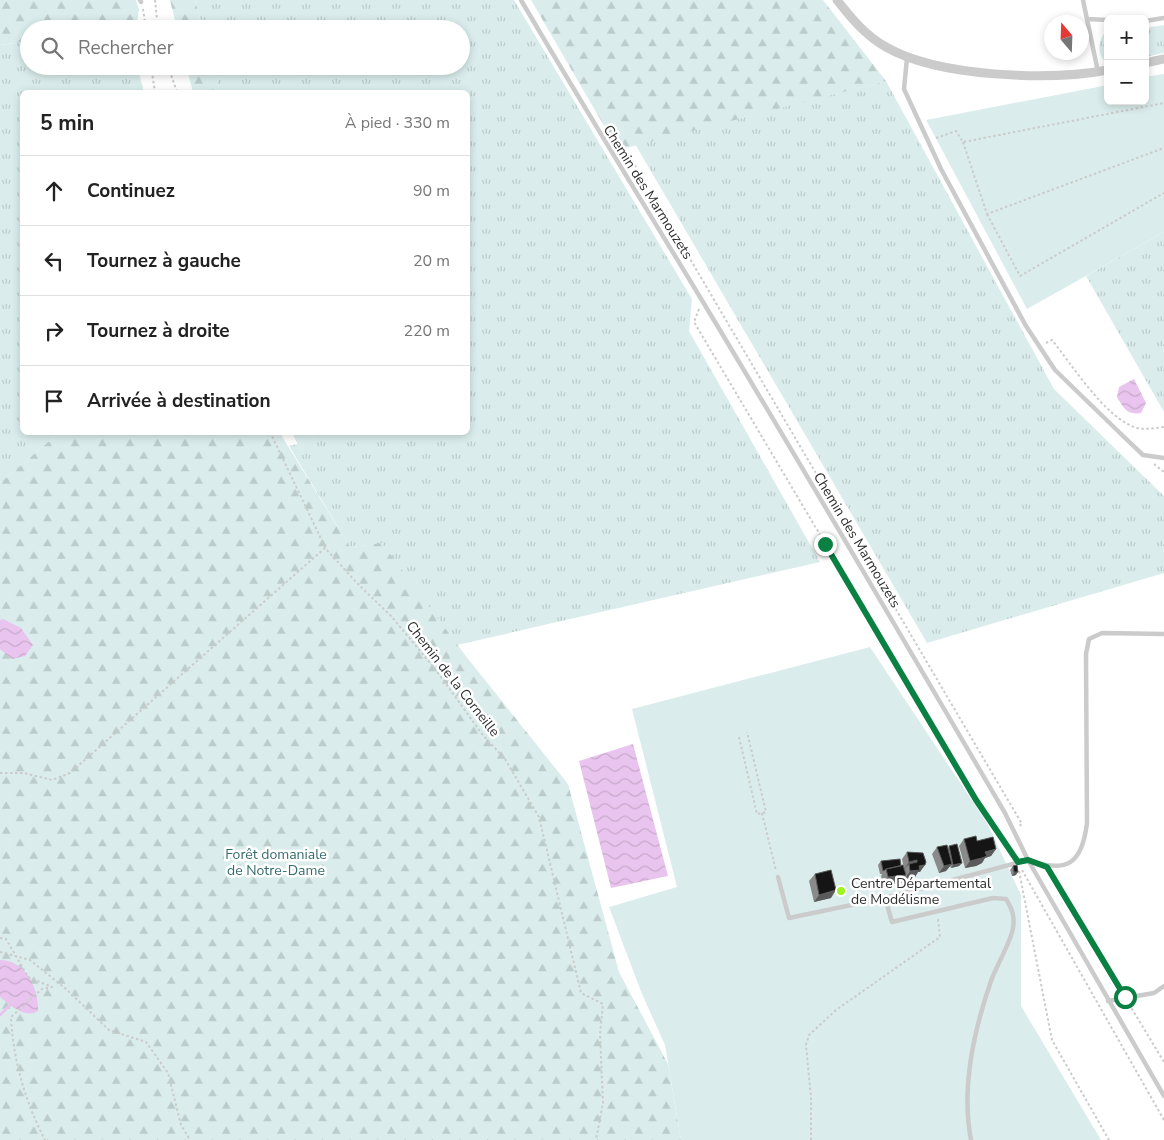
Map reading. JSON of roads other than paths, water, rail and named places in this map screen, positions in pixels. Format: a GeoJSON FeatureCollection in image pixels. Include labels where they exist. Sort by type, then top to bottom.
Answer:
{"type":"FeatureCollection","features":[{"type":"Feature","properties":{"kind":"street"},"geometry":{"type":"LineString","coordinates":[[837,0],[868,34],[886,47],[908,58],[937,66],[983,73],[1028,74],[1104,71]]}},
{"type":"Feature","properties":{"kind":"street"},"geometry":{"type":"LineString","coordinates":[[1149,62],[1164,59]]}},
{"type":"Feature","properties":{"kind":"lane","name":"Chemin des Marmouzets"},"geometry":{"type":"LineString","coordinates":[[521,0],[606,146],[702,301],[1005,813],[1028,860],[1164,1096]]}},
{"type":"Feature","properties":{"kind":"lane"},"geometry":{"type":"LineString","coordinates":[[1083,0],[1086,15]]}},
{"type":"Feature","properties":{"kind":"lane"},"geometry":{"type":"LineString","coordinates":[[1149,20],[1164,18]]}},
{"type":"Feature","properties":{"kind":"lane"},"geometry":{"type":"LineString","coordinates":[[1089,19],[1104,20]]}},
{"type":"Feature","properties":{"kind":"lane"},"geometry":{"type":"LineString","coordinates":[[1089,29],[1098,72]]}},
{"type":"Feature","properties":{"kind":"lane"},"geometry":{"type":"LineString","coordinates":[[908,58],[904,89],[928,141],[1000,277],[1054,370],[1143,454],[1164,458]]}},
{"type":"Feature","properties":{"kind":"lane"},"geometry":{"type":"LineString","coordinates":[[778,877],[789,918],[885,898],[1028,860],[1047,867],[1065,865],[1078,856],[1085,843],[1087,823],[1086,654],[1089,639],[1102,633],[1117,632],[1164,634]]}},
{"type":"Feature","properties":{"kind":"lane"},"geometry":{"type":"LineString","coordinates":[[885,898],[892,922],[993,898],[1006,900],[1014,913],[1013,930],[991,980],[977,1029],[968,1109],[971,1140]]}},
{"type":"Feature","properties":{"kind":"lane"},"geometry":{"type":"LineString","coordinates":[[1108,1001],[1154,993],[1164,986]]}},
{"type":"Feature","properties":{"kind":"water"},"geometry":{"type":"Polygon","coordinates":[[[1134,379],[1146,403],[1141,413],[1132,413],[1126,410],[1117,397],[1119,387],[1134,379]]]}},
{"type":"Feature","properties":{"kind":"water"},"geometry":{"type":"Polygon","coordinates":[[[3,619],[21,628],[33,645],[25,656],[12,659],[0,649],[0,620],[3,619]]]}},
{"type":"Feature","properties":{"kind":"water"},"geometry":{"type":"Polygon","coordinates":[[[633,744],[668,876],[611,888],[579,761],[633,744]]]}},
{"type":"Feature","properties":{"kind":"water"},"geometry":{"type":"Polygon","coordinates":[[[0,960],[9,961],[17,965],[29,977],[36,993],[38,1011],[33,1013],[23,1012],[0,997],[0,960]]]}},
{"type":"Feature","properties":{"kind":"waterway"},"geometry":{"type":"LineString","coordinates":[[0,1015],[10,1005]]}},
{"type":"Feature","properties":{"kind":"place","name":"Centre Départemental de Modélisme"},"geometry":{"type":"Point","coordinates":[841,891]}},
{"type":"Feature","properties":{"kind":"park label","name":"Forêt domaniale de Notre-Dame"},"geometry":{"type":"Point","coordinates":[276,862]}}]}
